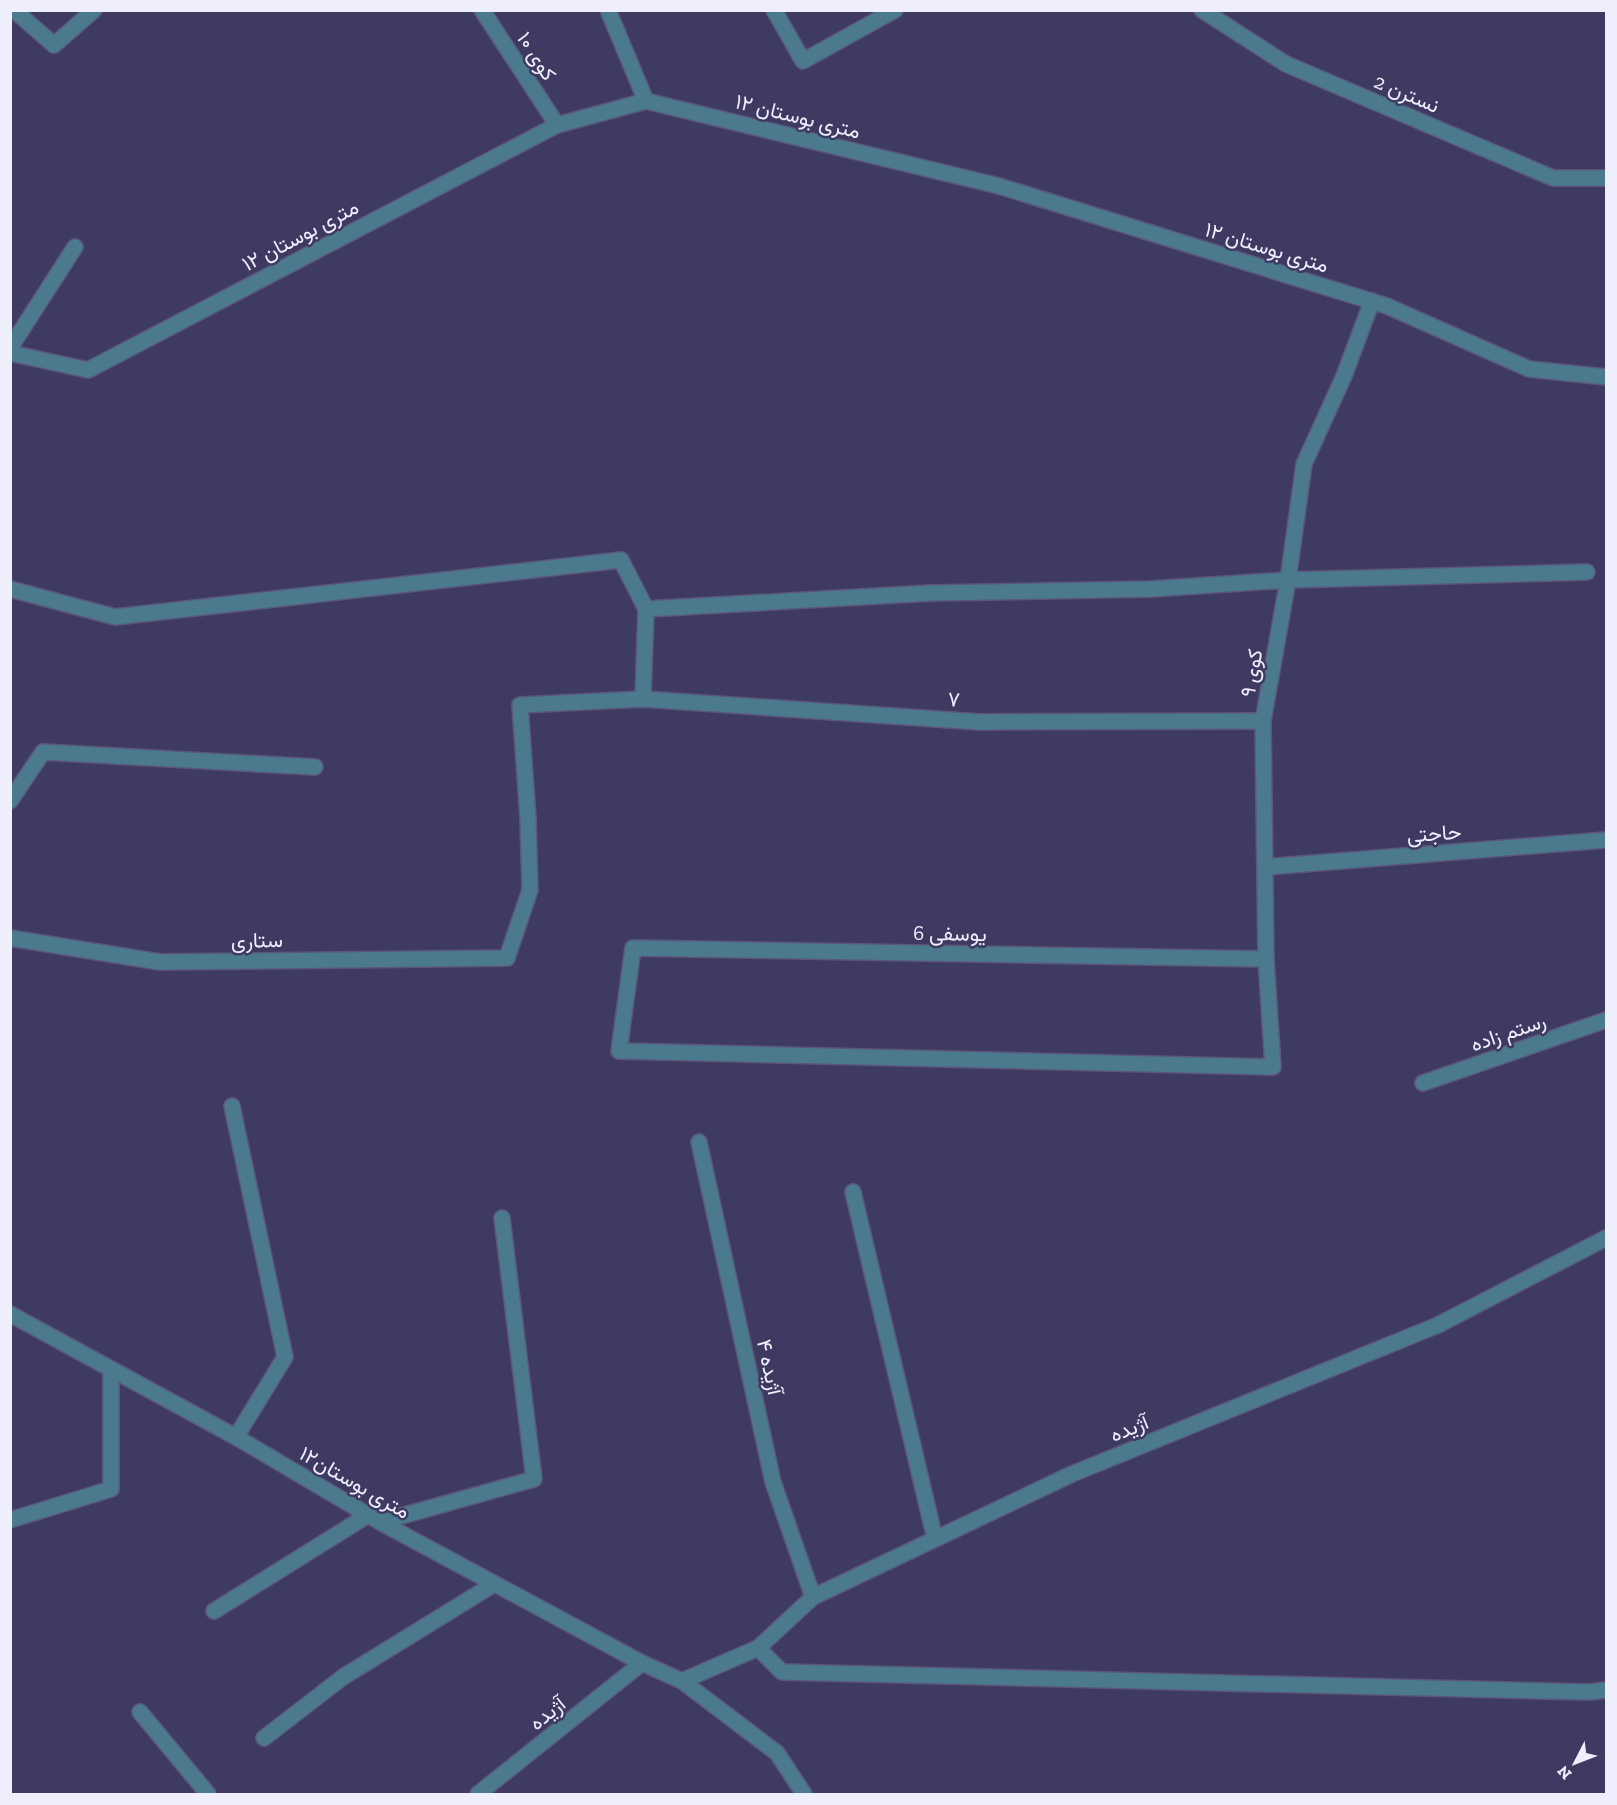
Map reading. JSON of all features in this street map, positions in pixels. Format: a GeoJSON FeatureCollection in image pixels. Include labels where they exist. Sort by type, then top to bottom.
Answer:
{"type":"FeatureCollection","features":[{"type":"Feature","properties":{"kind":"street"},"geometry":{"type":"LineString","coordinates":[[14,10],[54,45],[94,10]]}},
{"type":"Feature","properties":{"kind":"street","name":"کوی ۱۰"},"geometry":{"type":"LineString","coordinates":[[482,10],[557,125]]}},
{"type":"Feature","properties":{"kind":"street"},"geometry":{"type":"LineString","coordinates":[[608,10],[646,101]]}},
{"type":"Feature","properties":{"kind":"street"},"geometry":{"type":"LineString","coordinates":[[774,10],[803,61],[895,10]]}},
{"type":"Feature","properties":{"kind":"street","name":"نسترن 2"},"geometry":{"type":"LineString","coordinates":[[1202,10],[1286,64],[1553,178],[1606,178]]}},
{"type":"Feature","properties":{"kind":"street","name":"۱۲ متری بوستان"},"geometry":{"type":"LineString","coordinates":[[10,353],[88,370],[557,125],[646,101],[999,186],[1388,306],[1529,369],[1606,376]]}},
{"type":"Feature","properties":{"kind":"street"},"geometry":{"type":"LineString","coordinates":[[10,348],[75,247]]}},
{"type":"Feature","properties":{"kind":"street","name":"کوی ۹"},"geometry":{"type":"LineString","coordinates":[[1273,1067],[1266,959],[1263,721],[1288,580],[1304,464],[1344,376],[1372,302]]}},
{"type":"Feature","properties":{"kind":"street"},"geometry":{"type":"LineString","coordinates":[[10,589],[115,617],[621,560],[646,609],[643,699]]}},
{"type":"Feature","properties":{"kind":"street"},"geometry":{"type":"LineString","coordinates":[[646,609],[931,593],[1150,589],[1288,580],[1587,572]]}},
{"type":"Feature","properties":{"kind":"street","name":"۷"},"geometry":{"type":"LineString","coordinates":[[507,958],[530,890],[528,818],[520,705],[643,699],[980,722],[1263,721]]}},
{"type":"Feature","properties":{"kind":"street"},"geometry":{"type":"LineString","coordinates":[[10,801],[43,752],[315,767]]}},
{"type":"Feature","properties":{"kind":"street","name":"حاجتی"},"geometry":{"type":"LineString","coordinates":[[1265,867],[1606,840]]}},
{"type":"Feature","properties":{"kind":"street","name":"ستاری"},"geometry":{"type":"LineString","coordinates":[[10,938],[160,962],[507,958]]}},
{"type":"Feature","properties":{"kind":"street","name":"یوسفی 6"},"geometry":{"type":"LineString","coordinates":[[1266,959],[633,948],[619,1051],[1273,1067]]}},
{"type":"Feature","properties":{"kind":"street","name":"رستم زاده"},"geometry":{"type":"LineString","coordinates":[[1424,1083],[1606,1020]]}},
{"type":"Feature","properties":{"kind":"street"},"geometry":{"type":"LineString","coordinates":[[232,1106],[285,1357],[236,1437]]}},
{"type":"Feature","properties":{"kind":"street","name":"۴ آژیده"},"geometry":{"type":"LineString","coordinates":[[699,1142],[773,1482],[813,1597]]}},
{"type":"Feature","properties":{"kind":"street"},"geometry":{"type":"LineString","coordinates":[[853,1192],[935,1539]]}},
{"type":"Feature","properties":{"kind":"street"},"geometry":{"type":"LineString","coordinates":[[214,1611],[374,1519],[534,1479],[502,1218]]}},
{"type":"Feature","properties":{"kind":"street","name":"آژیده"},"geometry":{"type":"LineString","coordinates":[[682,1681],[758,1648],[813,1597],[1072,1474],[1438,1324],[1606,1238]]}},
{"type":"Feature","properties":{"kind":"street","name":"۱۲متری بوستان"},"geometry":{"type":"LineString","coordinates":[[10,1314],[236,1437],[374,1519],[642,1663],[682,1681],[777,1754],[804,1794]]}},
{"type":"Feature","properties":{"kind":"street"},"geometry":{"type":"LineString","coordinates":[[10,1520],[111,1489],[111,1369]]}},
{"type":"Feature","properties":{"kind":"street"},"geometry":{"type":"LineString","coordinates":[[264,1738],[343,1677],[495,1584]]}},
{"type":"Feature","properties":{"kind":"street"},"geometry":{"type":"LineString","coordinates":[[758,1648],[782,1672],[1589,1692],[1606,1690]]}},
{"type":"Feature","properties":{"kind":"street","name":"آژیده"},"geometry":{"type":"LineString","coordinates":[[478,1794],[642,1663]]}},
{"type":"Feature","properties":{"kind":"street"},"geometry":{"type":"LineString","coordinates":[[140,1712],[208,1794]]}}]}
